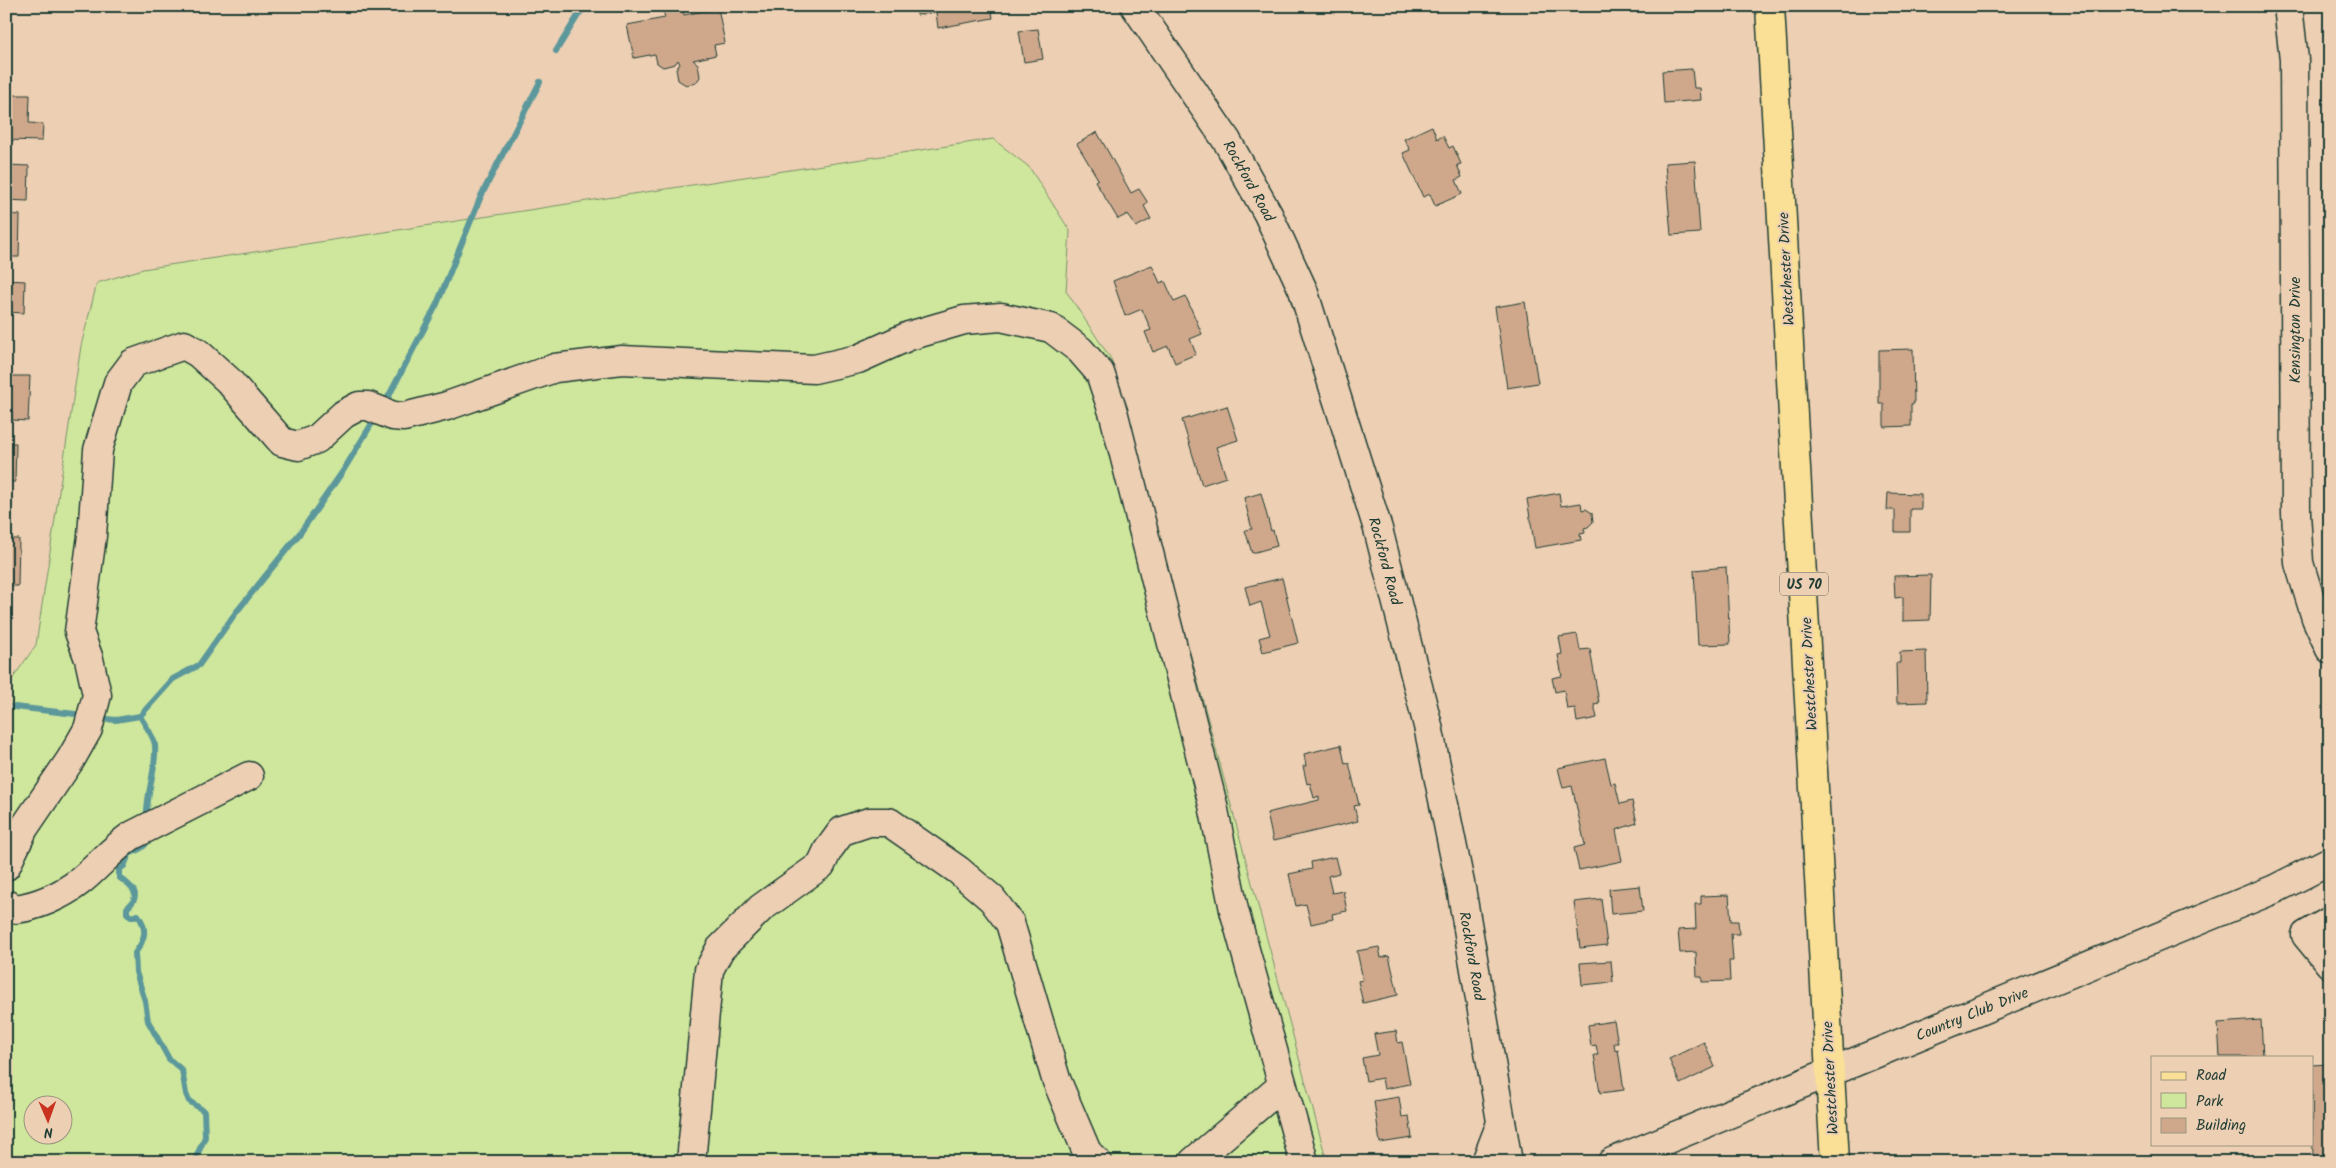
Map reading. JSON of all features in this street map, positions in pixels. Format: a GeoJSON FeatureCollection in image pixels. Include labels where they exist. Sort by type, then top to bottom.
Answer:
{"type":"FeatureCollection","features":[{"type":"Feature","properties":{"kind":"main road","name":"Westchester Drive"},"geometry":{"type":"LineString","coordinates":[[1770,6],[1835,1162]]}},
{"type":"Feature","properties":{"kind":"street","name":"Rockford Road"},"geometry":{"type":"LineString","coordinates":[[1135,6],[1227,141],[1268,214],[1303,290],[1378,529],[1428,726],[1460,888],[1508,1162]]}},
{"type":"Feature","properties":{"kind":"street","name":"Kensington Drive"},"geometry":{"type":"LineString","coordinates":[[2288,6],[2294,60],[2296,523],[2299,562],[2316,618],[2330,649]]}},
{"type":"Feature","properties":{"kind":"street"},"geometry":{"type":"LineString","coordinates":[[6,866],[24,828],[71,759],[91,716],[97,695],[96,685],[80,632],[92,536],[98,450],[118,383],[133,363],[184,345],[198,353],[228,380],[282,442],[298,446],[317,439],[344,414],[359,406],[404,418],[447,406],[555,368],[622,360],[814,369],[858,359],[909,336],[964,320],[1002,317],[1051,328],[1080,350],[1100,373],[1114,415],[1213,805],[1234,910],[1304,1162]]}},
{"type":"Feature","properties":{"kind":"street"},"geometry":{"type":"LineString","coordinates":[[6,904],[16,909],[34,906],[78,883],[113,848],[131,836],[249,776]]}},
{"type":"Feature","properties":{"kind":"street"},"geometry":{"type":"LineString","coordinates":[[691,1162],[709,970],[720,949],[761,908],[821,865],[828,850],[842,831],[868,822],[889,822],[958,870],[992,899],[1010,923],[1056,1079],[1087,1152],[1097,1162]]}},
{"type":"Feature","properties":{"kind":"street","name":"Country Club Drive"},"geometry":{"type":"LineString","coordinates":[[1612,1162],[2274,889],[2330,861]]}},
{"type":"Feature","properties":{"kind":"street"},"geometry":{"type":"LineString","coordinates":[[2330,921],[2306,935],[2330,964]]}},
{"type":"Feature","properties":{"kind":"street"},"geometry":{"type":"LineString","coordinates":[[1192,1162],[1282,1086]]}},
{"type":"Feature","properties":{"kind":"street"},"geometry":{"type":"LineString","coordinates":[[1486,1162],[1501,1122]]}},
{"type":"Feature","properties":{"kind":"green space"},"geometry":{"type":"Polygon","coordinates":[[[993,139],[1029,167],[1070,231],[1066,291],[1111,359],[1327,1162],[6,1162],[6,688],[36,645],[81,346],[97,283],[143,269],[993,139]]]}},
{"type":"Feature","properties":{"kind":"building"},"geometry":{"type":"Polygon","coordinates":[[[662,6],[682,6],[684,15],[718,8],[725,43],[714,45],[716,55],[693,60],[698,64],[700,77],[696,83],[686,85],[678,80],[676,69],[680,64],[678,60],[675,64],[663,67],[657,63],[655,54],[634,58],[627,25],[665,18],[662,6]]]}},
{"type":"Feature","properties":{"kind":"building"},"geometry":{"type":"Polygon","coordinates":[[[916,6],[991,6],[993,18],[938,28],[936,12],[917,15],[916,6]]]}},
{"type":"Feature","properties":{"kind":"building"},"geometry":{"type":"Polygon","coordinates":[[[1330,6],[1347,6],[1334,13],[1330,6]]]}},
{"type":"Feature","properties":{"kind":"building"},"geometry":{"type":"Polygon","coordinates":[[[1038,29],[1043,59],[1024,62],[1019,31],[1038,29]]]}},
{"type":"Feature","properties":{"kind":"building"},"geometry":{"type":"Polygon","coordinates":[[[1692,69],[1694,88],[1700,88],[1701,100],[1664,103],[1662,71],[1692,69]]]}},
{"type":"Feature","properties":{"kind":"building"},"geometry":{"type":"Polygon","coordinates":[[[12,95],[30,95],[29,123],[43,124],[42,141],[6,140],[6,121],[11,121],[12,95]]]}},
{"type":"Feature","properties":{"kind":"building"},"geometry":{"type":"Polygon","coordinates":[[[1432,126],[1437,139],[1443,136],[1449,148],[1453,146],[1461,164],[1457,165],[1462,177],[1456,180],[1462,194],[1435,206],[1430,194],[1423,197],[1403,153],[1410,150],[1404,139],[1432,126]]]}},
{"type":"Feature","properties":{"kind":"building"},"geometry":{"type":"Polygon","coordinates":[[[1097,132],[1131,193],[1139,189],[1148,203],[1144,206],[1151,219],[1136,227],[1128,214],[1118,219],[1095,181],[1098,179],[1077,144],[1097,132]]]}},
{"type":"Feature","properties":{"kind":"building"},"geometry":{"type":"Polygon","coordinates":[[[1695,161],[1700,233],[1671,235],[1665,163],[1695,161]]]}},
{"type":"Feature","properties":{"kind":"building"},"geometry":{"type":"Polygon","coordinates":[[[6,165],[29,166],[28,201],[6,200],[6,165]]]}},
{"type":"Feature","properties":{"kind":"building"},"geometry":{"type":"Polygon","coordinates":[[[6,214],[20,215],[19,257],[6,257],[6,214]]]}},
{"type":"Feature","properties":{"kind":"building"},"geometry":{"type":"Polygon","coordinates":[[[1152,265],[1160,283],[1165,281],[1174,302],[1186,297],[1202,334],[1190,339],[1196,354],[1175,363],[1168,346],[1153,352],[1145,332],[1151,330],[1142,309],[1125,316],[1113,281],[1152,265]]]}},
{"type":"Feature","properties":{"kind":"building"},"geometry":{"type":"Polygon","coordinates":[[[6,280],[25,281],[24,313],[6,312],[6,280]]]}},
{"type":"Feature","properties":{"kind":"building"},"geometry":{"type":"Polygon","coordinates":[[[1525,302],[1538,383],[1507,388],[1495,307],[1525,302]]]}},
{"type":"Feature","properties":{"kind":"building"},"geometry":{"type":"Polygon","coordinates":[[[1913,349],[1914,404],[1911,404],[1911,426],[1884,427],[1884,404],[1879,404],[1879,350],[1913,349]]]}},
{"type":"Feature","properties":{"kind":"building"},"geometry":{"type":"Polygon","coordinates":[[[6,376],[30,376],[28,421],[12,420],[12,411],[6,411],[6,376]]]}},
{"type":"Feature","properties":{"kind":"building"},"geometry":{"type":"Polygon","coordinates":[[[1227,406],[1238,440],[1216,447],[1226,477],[1202,485],[1182,420],[1227,406]]]}},
{"type":"Feature","properties":{"kind":"building"},"geometry":{"type":"Polygon","coordinates":[[[6,443],[16,443],[15,482],[6,482],[6,443]]]}},
{"type":"Feature","properties":{"kind":"building"},"geometry":{"type":"Polygon","coordinates":[[[1261,493],[1277,546],[1252,553],[1245,530],[1252,529],[1244,498],[1261,493]]]}},
{"type":"Feature","properties":{"kind":"building"},"geometry":{"type":"Polygon","coordinates":[[[1559,493],[1561,506],[1581,503],[1582,510],[1586,509],[1592,513],[1593,522],[1584,528],[1585,533],[1580,534],[1581,540],[1535,548],[1527,499],[1559,493]]]}},
{"type":"Feature","properties":{"kind":"building"},"geometry":{"type":"Polygon","coordinates":[[[1888,493],[1921,494],[1921,509],[1910,509],[1910,532],[1895,532],[1895,510],[1887,510],[1888,493]]]}},
{"type":"Feature","properties":{"kind":"building"},"geometry":{"type":"Polygon","coordinates":[[[6,539],[19,539],[18,586],[6,586],[6,539]]]}},
{"type":"Feature","properties":{"kind":"building"},"geometry":{"type":"Polygon","coordinates":[[[1726,567],[1730,644],[1698,645],[1694,570],[1726,567]]]}},
{"type":"Feature","properties":{"kind":"building"},"geometry":{"type":"Polygon","coordinates":[[[1931,575],[1930,620],[1903,621],[1903,597],[1895,598],[1894,576],[1931,575]]]}},
{"type":"Feature","properties":{"kind":"building"},"geometry":{"type":"Polygon","coordinates":[[[1282,578],[1298,643],[1263,652],[1259,638],[1270,635],[1261,602],[1250,606],[1245,587],[1282,578]]]}},
{"type":"Feature","properties":{"kind":"building"},"geometry":{"type":"Polygon","coordinates":[[[1577,634],[1580,650],[1590,649],[1599,703],[1594,704],[1597,718],[1577,722],[1575,708],[1567,709],[1564,690],[1555,692],[1552,678],[1562,676],[1558,655],[1562,654],[1559,637],[1577,634]]]}},
{"type":"Feature","properties":{"kind":"building"},"geometry":{"type":"Polygon","coordinates":[[[1926,651],[1927,702],[1897,703],[1896,663],[1900,663],[1900,652],[1926,651]]]}},
{"type":"Feature","properties":{"kind":"building"},"geometry":{"type":"Polygon","coordinates":[[[1341,745],[1345,764],[1349,763],[1359,805],[1354,806],[1358,821],[1273,841],[1267,813],[1319,800],[1319,796],[1314,798],[1310,783],[1307,784],[1303,766],[1306,766],[1304,754],[1341,745]]]}},
{"type":"Feature","properties":{"kind":"building"},"geometry":{"type":"Polygon","coordinates":[[[1605,758],[1611,784],[1615,783],[1620,804],[1632,801],[1637,823],[1616,830],[1622,861],[1579,870],[1574,848],[1585,845],[1572,786],[1563,788],[1558,768],[1605,758]]]}},
{"type":"Feature","properties":{"kind":"building"},"geometry":{"type":"Polygon","coordinates":[[[1335,857],[1339,873],[1328,876],[1332,893],[1343,891],[1347,911],[1332,914],[1333,919],[1311,924],[1306,904],[1296,906],[1289,874],[1312,869],[1311,862],[1335,857]]]}},
{"type":"Feature","properties":{"kind":"building"},"geometry":{"type":"Polygon","coordinates":[[[1640,886],[1643,911],[1611,914],[1609,889],[1640,886]]]}},
{"type":"Feature","properties":{"kind":"building"},"geometry":{"type":"Polygon","coordinates":[[[1729,895],[1731,921],[1738,921],[1739,934],[1731,934],[1733,961],[1729,961],[1730,981],[1702,982],[1702,977],[1697,977],[1696,952],[1680,953],[1678,930],[1696,929],[1695,904],[1701,904],[1701,896],[1729,895]]]}},
{"type":"Feature","properties":{"kind":"building"},"geometry":{"type":"Polygon","coordinates":[[[1601,899],[1607,945],[1580,948],[1574,902],[1601,899]]]}},
{"type":"Feature","properties":{"kind":"building"},"geometry":{"type":"Polygon","coordinates":[[[1379,947],[1381,958],[1389,956],[1398,995],[1363,1003],[1358,981],[1363,980],[1357,951],[1379,947]]]}},
{"type":"Feature","properties":{"kind":"building"},"geometry":{"type":"Polygon","coordinates":[[[1611,961],[1613,982],[1582,985],[1580,963],[1611,961]]]}},
{"type":"Feature","properties":{"kind":"building"},"geometry":{"type":"Polygon","coordinates":[[[2261,1020],[2263,1056],[2220,1056],[2218,1023],[2261,1020]]]}},
{"type":"Feature","properties":{"kind":"building"},"geometry":{"type":"Polygon","coordinates":[[[1614,1021],[1618,1043],[1614,1043],[1615,1051],[1618,1050],[1624,1090],[1600,1093],[1594,1055],[1598,1055],[1596,1045],[1591,1046],[1588,1025],[1614,1021]]]}},
{"type":"Feature","properties":{"kind":"building"},"geometry":{"type":"Polygon","coordinates":[[[1396,1031],[1398,1043],[1402,1042],[1410,1084],[1384,1089],[1382,1078],[1366,1081],[1362,1058],[1378,1055],[1374,1034],[1396,1031]]]}},
{"type":"Feature","properties":{"kind":"building"},"geometry":{"type":"Polygon","coordinates":[[[1704,1042],[1715,1067],[1680,1084],[1669,1059],[1704,1042]]]}},
{"type":"Feature","properties":{"kind":"building"},"geometry":{"type":"Polygon","coordinates":[[[2330,1064],[2330,1162],[2313,1162],[2314,1065],[2330,1064]]]}},
{"type":"Feature","properties":{"kind":"building"},"geometry":{"type":"Polygon","coordinates":[[[1399,1097],[1402,1117],[1409,1116],[1412,1138],[1380,1143],[1374,1101],[1399,1097]]]}},
{"type":"Feature","properties":{"kind":"waterway"},"geometry":{"type":"LineString","coordinates":[[556,51],[579,14],[587,6]]}},
{"type":"Feature","properties":{"kind":"waterway"},"geometry":{"type":"LineString","coordinates":[[384,405],[437,304],[481,196],[540,82]]}},
{"type":"Feature","properties":{"kind":"waterway"},"geometry":{"type":"LineString","coordinates":[[97,718],[116,720],[140,716],[173,679],[199,665],[234,615],[300,533],[343,471],[377,415]]}},
{"type":"Feature","properties":{"kind":"waterway"},"geometry":{"type":"LineString","coordinates":[[6,706],[84,715]]}},
{"type":"Feature","properties":{"kind":"waterway"},"geometry":{"type":"LineString","coordinates":[[140,716],[151,734],[155,745],[147,820]]}},
{"type":"Feature","properties":{"kind":"waterway"},"geometry":{"type":"LineString","coordinates":[[149,835],[144,845],[129,854],[124,866],[119,870],[119,877],[134,891],[135,895],[132,903],[127,908],[127,913],[131,917],[138,915],[143,925],[143,939],[135,953],[136,972],[145,1001],[148,1021],[169,1059],[182,1070],[189,1101],[204,1111],[205,1137],[194,1162]]}}]}
